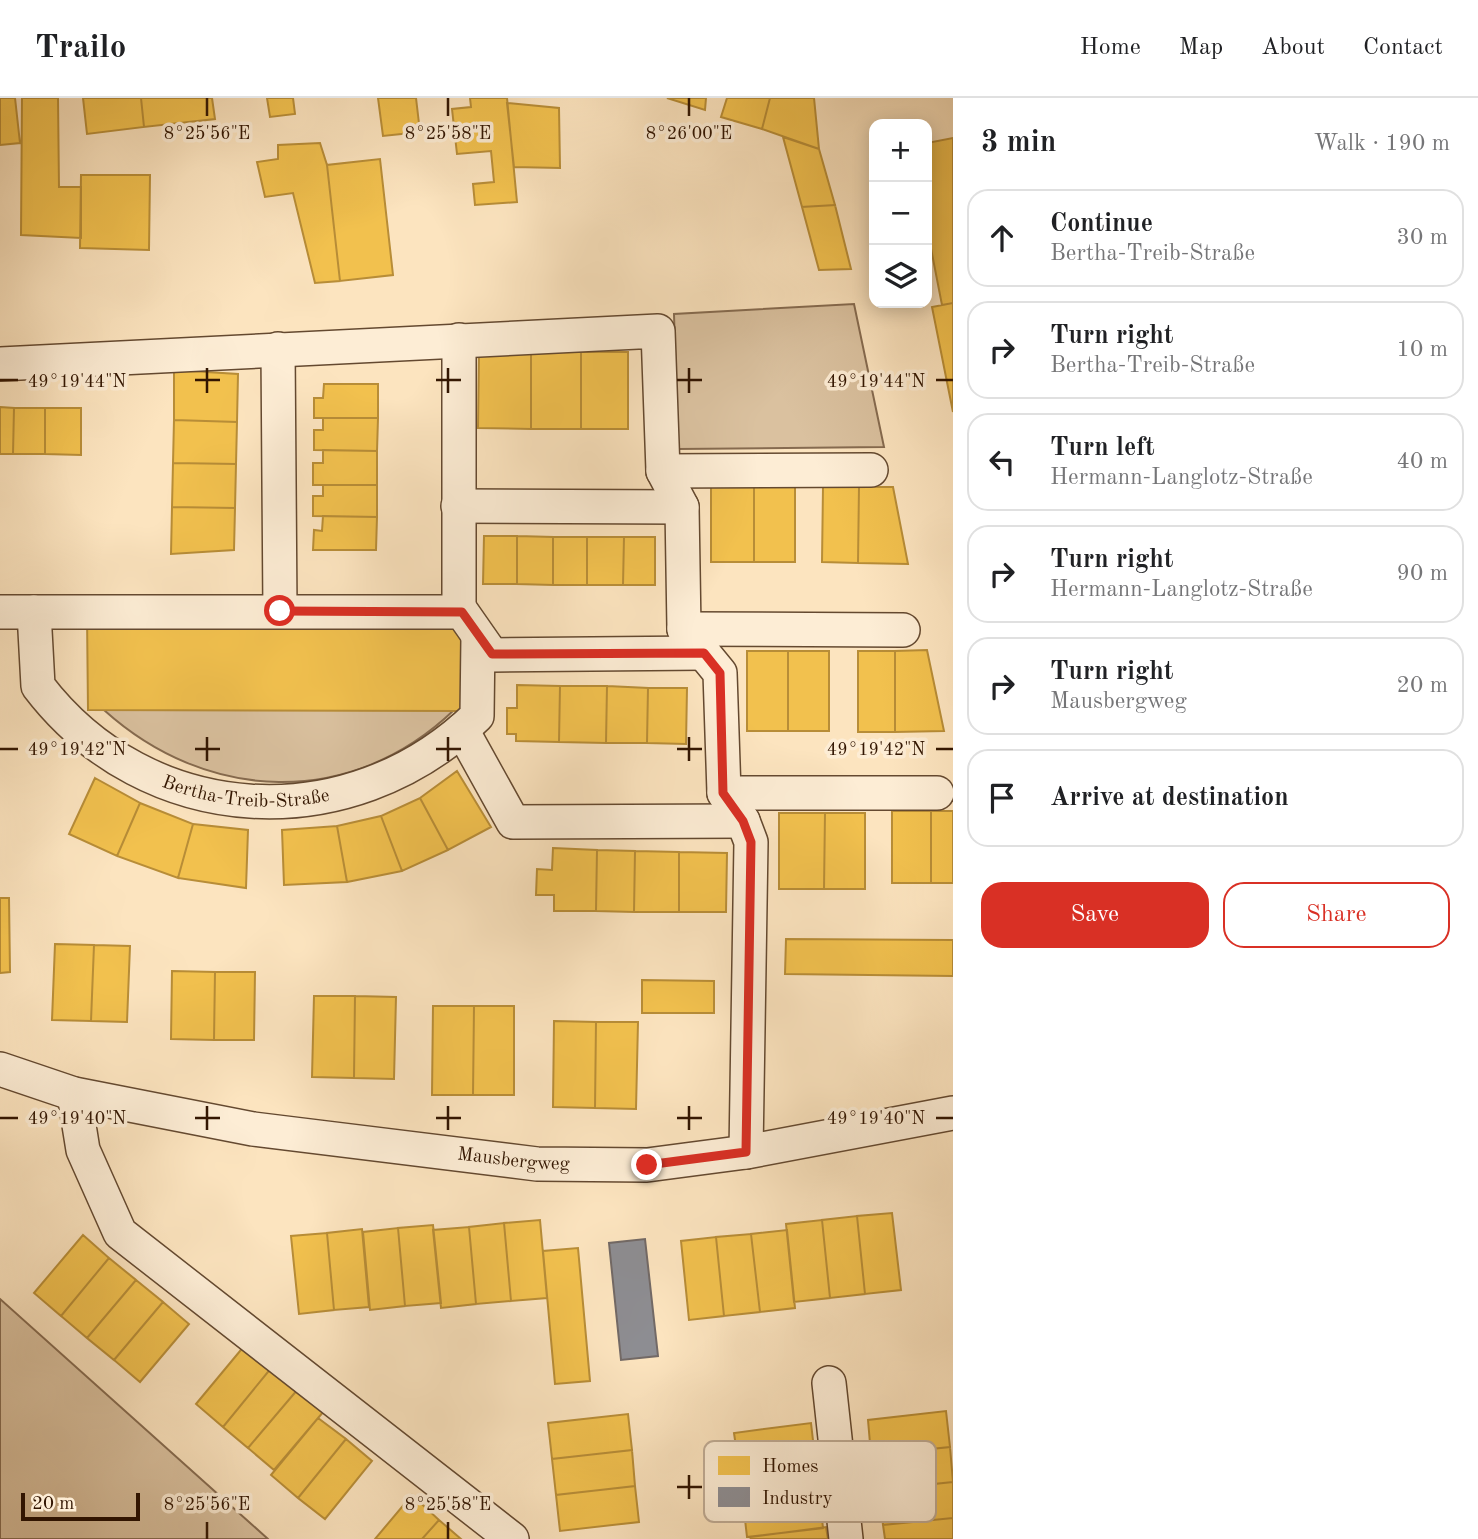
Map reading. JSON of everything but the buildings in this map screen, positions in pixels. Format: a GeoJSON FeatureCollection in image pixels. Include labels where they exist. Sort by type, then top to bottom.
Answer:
{"type":"FeatureCollection","features":[{"type":"Feature","properties":{"kind":"street"},"geometry":{"type":"LineString","coordinates":[[0,364],[658,331],[663,471],[682,507],[694,641],[720,673],[723,793],[743,821],[751,842],[746,1152]]}},
{"type":"Feature","properties":{"kind":"street","name":"Bertha-Treib-Straße"},"geometry":{"type":"LineString","coordinates":[[34,612],[38,686],[87,737],[113,756],[146,774],[192,791],[230,800],[273,803],[323,797],[385,779],[422,759],[477,716],[476,634],[458,506],[459,340]]}},
{"type":"Feature","properties":{"kind":"street"},"geometry":{"type":"LineString","coordinates":[[278,349],[280,611]]}},
{"type":"Feature","properties":{"kind":"street"},"geometry":{"type":"LineString","coordinates":[[663,471],[871,470]]}},
{"type":"Feature","properties":{"kind":"street"},"geometry":{"type":"LineString","coordinates":[[458,506],[682,507]]}},
{"type":"Feature","properties":{"kind":"street"},"geometry":{"type":"LineString","coordinates":[[0,612],[280,611],[476,634],[694,641],[903,630]]}},
{"type":"Feature","properties":{"kind":"street"},"geometry":{"type":"LineString","coordinates":[[462,730],[513,822],[743,821]]}},
{"type":"Feature","properties":{"kind":"street"},"geometry":{"type":"LineString","coordinates":[[723,793],[937,793]]}},
{"type":"Feature","properties":{"kind":"street","name":"Mausbergweg"},"geometry":{"type":"LineString","coordinates":[[0,1069],[74,1094],[276,1133],[537,1164],[647,1165],[746,1152],[953,1113]]}},
{"type":"Feature","properties":{"kind":"street"},"geometry":{"type":"LineString","coordinates":[[74,1094],[83,1150],[120,1233],[512,1539]]}},
{"type":"Feature","properties":{"kind":"street"},"geometry":{"type":"LineString","coordinates":[[829,1383],[835,1441]]}},
{"type":"Feature","properties":{"kind":"shaded area"},"geometry":{"type":"Polygon","coordinates":[[[854,304],[884,447],[678,449],[674,314],[854,304]]]}},
{"type":"Feature","properties":{"kind":"shaded area"},"geometry":{"type":"Polygon","coordinates":[[[104,710],[454,710],[414,742],[370,765],[325,778],[279,782],[233,777],[188,763],[144,741],[104,710]]]}},
{"type":"Feature","properties":{"kind":"shaded area"},"geometry":{"type":"Polygon","coordinates":[[[0,1299],[268,1539],[0,1539],[0,1299]]]}},
{"type":"Feature","properties":{"kind":"route"},"geometry":{"type":"LineString","coordinates":[[280,611],[462,612],[492,654],[704,653],[720,673],[723,793],[743,821],[751,842],[746,1152],[647,1165]]}}]}
